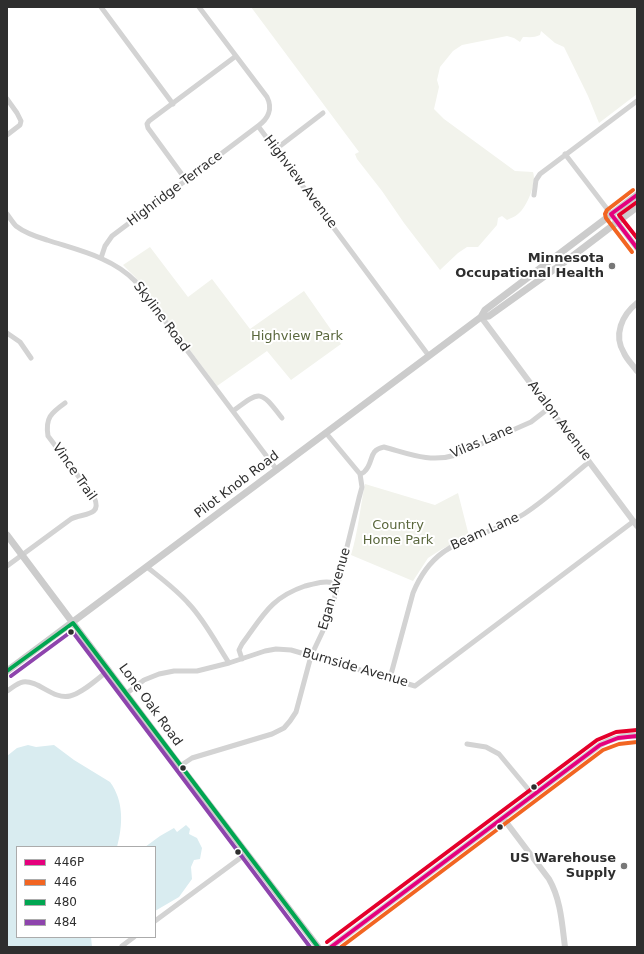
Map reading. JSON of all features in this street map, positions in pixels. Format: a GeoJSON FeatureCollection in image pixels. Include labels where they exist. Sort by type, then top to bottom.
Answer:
{"type":"FeatureCollection","features":[{"type":"Feature","properties":{"kind":"main road","name":"Pilot Knob Road"},"geometry":{"type":"LineString","coordinates":[[481,317],[484,310],[637,195]]}},
{"type":"Feature","properties":{"kind":"main road","name":"Pilot Knob Road"},"geometry":{"type":"LineString","coordinates":[[7,671],[481,317],[489,316],[637,207]]}},
{"type":"Feature","properties":{"kind":"main road","name":"Lone Oak Road"},"geometry":{"type":"LineString","coordinates":[[7,535],[318,947]]}},
{"type":"Feature","properties":{"kind":"street"},"geometry":{"type":"LineString","coordinates":[[101,7],[173,104]]}},
{"type":"Feature","properties":{"kind":"street","name":"Highview Avenue"},"geometry":{"type":"LineString","coordinates":[[199,7],[270,102],[268,116],[258,126],[429,356]]}},
{"type":"Feature","properties":{"kind":"street"},"geometry":{"type":"LineString","coordinates":[[186,180],[148,128],[147,124],[236,56]]}},
{"type":"Feature","properties":{"kind":"street"},"geometry":{"type":"LineString","coordinates":[[7,99],[17,113],[21,122],[20,125],[7,135]]}},
{"type":"Feature","properties":{"kind":"street"},"geometry":{"type":"LineString","coordinates":[[534,195],[536,180],[540,174],[637,100]]}},
{"type":"Feature","properties":{"kind":"street"},"geometry":{"type":"LineString","coordinates":[[276,149],[323,113]]}},
{"type":"Feature","properties":{"kind":"street","name":"Highridge Terrace"},"geometry":{"type":"LineString","coordinates":[[101,258],[105,246],[112,236],[258,126]]}},
{"type":"Feature","properties":{"kind":"street"},"geometry":{"type":"LineString","coordinates":[[565,154],[637,248]]}},
{"type":"Feature","properties":{"kind":"street","name":"Skyline Road"},"geometry":{"type":"LineString","coordinates":[[7,214],[16,226],[32,235],[101,258],[116,265],[126,272],[135,281],[277,470]]}},
{"type":"Feature","properties":{"kind":"street"},"geometry":{"type":"LineString","coordinates":[[510,291],[515,297]]}},
{"type":"Feature","properties":{"kind":"street"},"geometry":{"type":"LineString","coordinates":[[637,303],[624,317],[620,326],[619,335],[623,353],[637,371]]}},
{"type":"Feature","properties":{"kind":"street","name":"Avalon Avenue"},"geometry":{"type":"LineString","coordinates":[[481,317],[635,524]]}},
{"type":"Feature","properties":{"kind":"street"},"geometry":{"type":"LineString","coordinates":[[7,332],[20,342],[31,358]]}},
{"type":"Feature","properties":{"kind":"street"},"geometry":{"type":"LineString","coordinates":[[232,410],[251,397],[260,395],[268,400],[282,418]]}},
{"type":"Feature","properties":{"kind":"street","name":"Vince Trail"},"geometry":{"type":"LineString","coordinates":[[22,555],[71,519],[89,514],[96,508],[94,497],[48,436],[47,428],[50,416],[65,403]]}},
{"type":"Feature","properties":{"kind":"street","name":"Vilas Lane"},"geometry":{"type":"LineString","coordinates":[[360,474],[366,471],[373,453],[378,448],[384,447],[425,458],[446,458],[531,422],[549,408]]}},
{"type":"Feature","properties":{"kind":"street"},"geometry":{"type":"LineString","coordinates":[[326,433],[360,474]]}},
{"type":"Feature","properties":{"kind":"street","name":"Beam Lane"},"geometry":{"type":"LineString","coordinates":[[390,678],[413,593],[424,571],[436,557],[462,542],[507,523],[524,514],[540,503],[589,462]]}},
{"type":"Feature","properties":{"kind":"street","name":"Egan Avenue"},"geometry":{"type":"LineString","coordinates":[[180,766],[192,758],[272,734],[284,728],[296,712],[311,656],[330,616],[339,584],[362,487],[360,474]]}},
{"type":"Feature","properties":{"kind":"street","name":"Burnside Avenue"},"geometry":{"type":"LineString","coordinates":[[127,694],[144,680],[159,674],[174,671],[197,671],[276,649],[291,650],[415,686],[635,524]]}},
{"type":"Feature","properties":{"kind":"street"},"geometry":{"type":"LineString","coordinates":[[7,566],[22,555]]}},
{"type":"Feature","properties":{"kind":"street"},"geometry":{"type":"LineString","coordinates":[[147,567],[176,590],[190,604],[229,663]]}},
{"type":"Feature","properties":{"kind":"street"},"geometry":{"type":"LineString","coordinates":[[242,659],[239,650],[242,644],[276,600],[291,591],[320,582],[339,584]]}},
{"type":"Feature","properties":{"kind":"street"},"geometry":{"type":"LineString","coordinates":[[7,691],[22,682],[30,682],[58,695],[69,696],[78,693],[109,670]]}},
{"type":"Feature","properties":{"kind":"street"},"geometry":{"type":"LineString","coordinates":[[331,947],[600,745],[610,740],[637,736]]}},
{"type":"Feature","properties":{"kind":"street"},"geometry":{"type":"LineString","coordinates":[[467,744],[486,747],[499,754],[533,795]]}},
{"type":"Feature","properties":{"kind":"street"},"geometry":{"type":"LineString","coordinates":[[503,818],[555,889],[559,903],[564,947]]}},
{"type":"Feature","properties":{"kind":"street"},"geometry":{"type":"LineString","coordinates":[[156,920],[247,853]]}},
{"type":"Feature","properties":{"kind":"street"},"geometry":{"type":"LineString","coordinates":[[122,946],[133,938]]}},
{"type":"Feature","properties":{"kind":"green space"},"geometry":{"type":"Polygon","coordinates":[[[251,7],[637,7],[637,94],[599,123],[588,96],[564,47],[555,43],[541,31],[540,35],[534,37],[523,37],[520,42],[507,36],[462,45],[453,51],[440,67],[437,80],[439,87],[434,109],[444,119],[515,171],[533,172],[534,182],[528,201],[518,214],[507,220],[502,216],[498,218],[497,225],[478,247],[467,247],[458,253],[440,270],[357,159],[355,154],[359,152],[251,7]]]}},
{"type":"Feature","properties":{"kind":"green space","name":"Highview Park"},"geometry":{"type":"Polygon","coordinates":[[[150,247],[188,297],[212,279],[250,329],[304,291],[341,344],[291,380],[267,351],[217,386],[135,277],[123,265],[150,247]]]}},
{"type":"Feature","properties":{"kind":"green space","name":"Country Home Park"},"geometry":{"type":"Polygon","coordinates":[[[365,484],[435,505],[458,493],[469,536],[442,549],[428,558],[413,581],[351,555],[365,484]]]}},
{"type":"Feature","properties":{"kind":"shaded area"},"geometry":{"type":"Polygon","coordinates":[[[28,745],[36,747],[54,745],[74,760],[110,782],[115,789],[121,813],[117,846],[16,846],[16,938],[91,938],[92,947],[7,947],[7,756],[17,748],[28,745]]]}},
{"type":"Feature","properties":{"kind":"shaded area"},"geometry":{"type":"Polygon","coordinates":[[[186,825],[190,829],[189,834],[197,838],[202,848],[200,859],[194,860],[191,867],[192,879],[179,897],[156,910],[156,846],[146,846],[174,828],[177,832],[186,825]]]}},
{"type":"Feature","properties":{"kind":"transit line","name":"446"},"geometry":{"type":"LineString","coordinates":[[632,252],[606,218],[605,214],[607,210],[633,190]]}},
{"type":"Feature","properties":{"kind":"transit line","name":"446P"},"geometry":{"type":"LineString","coordinates":[[637,195],[611,214],[637,248]]}},
{"type":"Feature","properties":{"kind":"transit line"},"geometry":{"type":"LineString","coordinates":[[637,202],[619,215],[637,238]]}},
{"type":"Feature","properties":{"kind":"transit line","name":"480"},"geometry":{"type":"LineString","coordinates":[[7,671],[73,623],[318,947]]}},
{"type":"Feature","properties":{"kind":"transit line","name":"484"},"geometry":{"type":"LineString","coordinates":[[11,676],[72,631],[310,947]]}},
{"type":"Feature","properties":{"kind":"transit line"},"geometry":{"type":"LineString","coordinates":[[327,942],[597,740],[616,732],[637,730]]}},
{"type":"Feature","properties":{"kind":"transit line","name":"446P"},"geometry":{"type":"LineString","coordinates":[[331,947],[600,745],[618,738],[637,736]]}},
{"type":"Feature","properties":{"kind":"transit line","name":"446"},"geometry":{"type":"LineString","coordinates":[[341,947],[603,750],[619,744],[637,742]]}},
{"type":"Feature","properties":{"kind":"place","name":"Minnesota Occupational Health"},"geometry":{"type":"Point","coordinates":[612,266]}},
{"type":"Feature","properties":{"kind":"place","name":"US Warehouse Supply"},"geometry":{"type":"Point","coordinates":[624,866]}}]}
